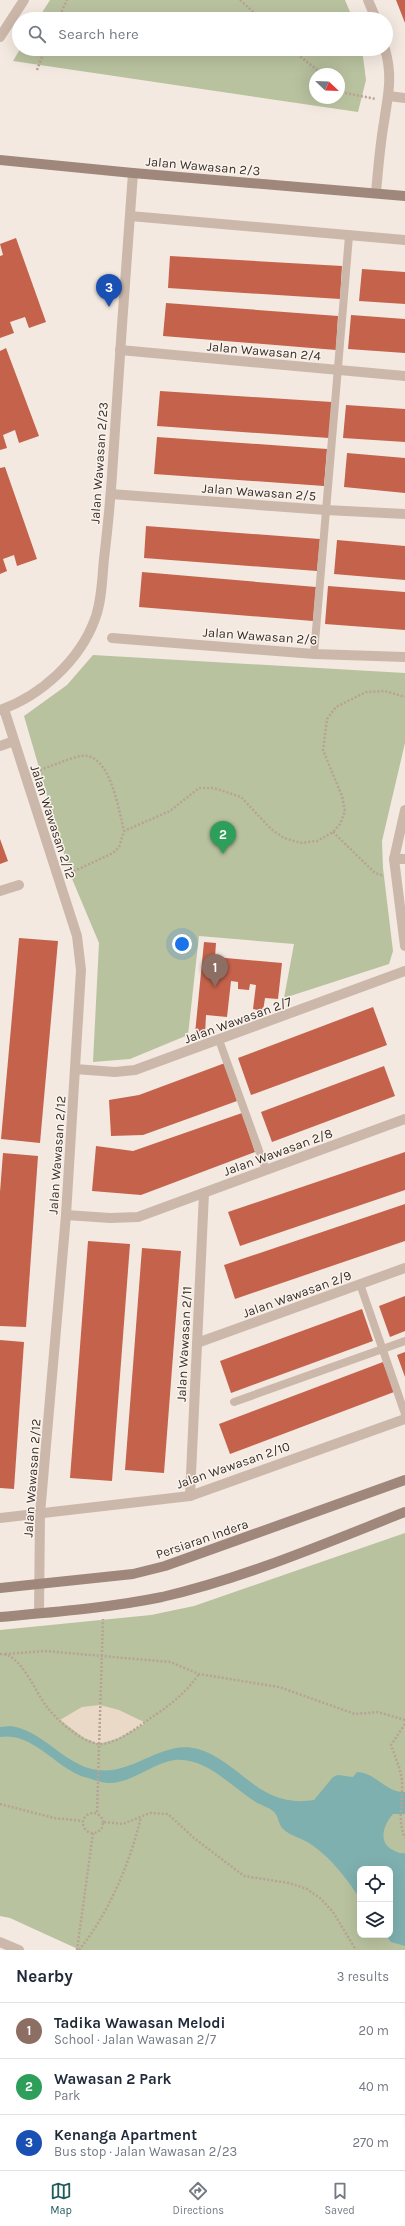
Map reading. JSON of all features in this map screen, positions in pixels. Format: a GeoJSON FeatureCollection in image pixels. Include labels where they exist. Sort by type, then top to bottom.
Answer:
{"type":"FeatureCollection","features":[{"type":"Feature","properties":{"kind":"main road","name":"Jalan Wawasan 2/3"},"geometry":{"type":"LineString","coordinates":[[0,160],[405,196]]}},
{"type":"Feature","properties":{"kind":"main road","name":"Persiaran Indera"},"geometry":{"type":"LineString","coordinates":[[0,1588],[40,1585],[133,1574],[165,1566],[405,1480]]}},
{"type":"Feature","properties":{"kind":"main road"},"geometry":{"type":"LineString","coordinates":[[0,1617],[103,1608],[163,1596],[240,1575],[405,1512]]}},
{"type":"Feature","properties":{"kind":"street"},"geometry":{"type":"LineString","coordinates":[[16,12],[24,0]]}},
{"type":"Feature","properties":{"kind":"street"},"geometry":{"type":"LineString","coordinates":[[368,0],[373,12]]}},
{"type":"Feature","properties":{"kind":"street"},"geometry":{"type":"LineString","coordinates":[[0,37],[12,18]]}},
{"type":"Feature","properties":{"kind":"street"},"geometry":{"type":"LineString","coordinates":[[376,193],[384,122],[389,98],[390,66],[387,56]]}},
{"type":"Feature","properties":{"kind":"street"},"geometry":{"type":"LineString","coordinates":[[389,98],[405,98]]}},
{"type":"Feature","properties":{"kind":"street","name":"Jalan Wawasan 2/23"},"geometry":{"type":"LineString","coordinates":[[2,710],[31,696],[58,674],[84,639],[95,619],[100,600],[111,494],[133,173]]}},
{"type":"Feature","properties":{"kind":"street"},"geometry":{"type":"LineString","coordinates":[[130,216],[405,240]]}},
{"type":"Feature","properties":{"kind":"street","name":"Jalan Wawasan 2/4"},"geometry":{"type":"LineString","coordinates":[[120,350],[405,376]]}},
{"type":"Feature","properties":{"kind":"street","name":"Jalan Wawasan 2/5"},"geometry":{"type":"LineString","coordinates":[[111,494],[326,510],[405,514]]}},
{"type":"Feature","properties":{"kind":"street","name":"Jalan Wawasan 2/6"},"geometry":{"type":"LineString","coordinates":[[112,638],[314,654],[405,657]]}},
{"type":"Feature","properties":{"kind":"street","name":"Jalan Wawasan 2/12"},"geometry":{"type":"LineString","coordinates":[[2,710],[14,741],[76,936],[82,970],[66,1215],[40,1514],[39,1614]]}},
{"type":"Feature","properties":{"kind":"street"},"geometry":{"type":"LineString","coordinates":[[0,746],[14,741]]}},
{"type":"Feature","properties":{"kind":"street"},"geometry":{"type":"LineString","coordinates":[[405,810],[394,859],[398,880],[405,946]]}},
{"type":"Feature","properties":{"kind":"street"},"geometry":{"type":"LineString","coordinates":[[394,859],[405,859]]}},
{"type":"Feature","properties":{"kind":"street"},"geometry":{"type":"LineString","coordinates":[[0,891],[19,885]]}},
{"type":"Feature","properties":{"kind":"street","name":"Jalan Wawasan 2/7"},"geometry":{"type":"LineString","coordinates":[[75,1069],[116,1072],[135,1070],[405,971]]}},
{"type":"Feature","properties":{"kind":"street","name":"Jalan Wawasan 2/8"},"geometry":{"type":"LineString","coordinates":[[66,1215],[110,1218],[138,1217],[405,1119]]}},
{"type":"Feature","properties":{"kind":"street","name":"Jalan Wawasan 2/11"},"geometry":{"type":"LineString","coordinates":[[190,1496],[204,1193]]}},
{"type":"Feature","properties":{"kind":"street","name":"Jalan Wawasan 2/9"},"geometry":{"type":"LineString","coordinates":[[197,1343],[405,1268]]}},
{"type":"Feature","properties":{"kind":"street","name":"Jalan Wawasan 2/10"},"geometry":{"type":"LineString","coordinates":[[0,1518],[190,1496],[405,1419]]}},
{"type":"Feature","properties":{"kind":"street"},"geometry":{"type":"LineString","coordinates":[[0,1942],[19,1950]]}},
{"type":"Feature","properties":{"kind":"lane"},"geometry":{"type":"LineString","coordinates":[[314,654],[349,236]]}},
{"type":"Feature","properties":{"kind":"lane"},"geometry":{"type":"LineString","coordinates":[[219,1040],[266,1170]]}},
{"type":"Feature","properties":{"kind":"lane"},"geometry":{"type":"LineString","coordinates":[[360,1284],[405,1414]]}},
{"type":"Feature","properties":{"kind":"lane"},"geometry":{"type":"LineString","coordinates":[[234,1402],[405,1341]]}},
{"type":"Feature","properties":{"kind":"path"},"geometry":{"type":"LineString","coordinates":[[61,12],[67,0]]}},
{"type":"Feature","properties":{"kind":"path"},"geometry":{"type":"LineString","coordinates":[[240,0],[253,12]]}},
{"type":"Feature","properties":{"kind":"path"},"geometry":{"type":"LineString","coordinates":[[37,70],[43,56]]}},
{"type":"Feature","properties":{"kind":"path"},"geometry":{"type":"LineString","coordinates":[[300,56],[315,68]]}},
{"type":"Feature","properties":{"kind":"path"},"geometry":{"type":"LineString","coordinates":[[345,93],[389,98]]}},
{"type":"Feature","properties":{"kind":"path"},"geometry":{"type":"LineString","coordinates":[[124,831],[170,810],[200,788],[214,788],[241,797],[270,829],[284,838],[301,843],[317,841],[334,832],[340,824],[345,811],[342,796],[323,750],[327,720],[336,707],[366,692],[385,691],[405,697]]}},
{"type":"Feature","properties":{"kind":"path"},"geometry":{"type":"LineString","coordinates":[[24,775],[82,756],[94,760],[109,776],[124,831],[119,847],[113,853],[57,878]]}},
{"type":"Feature","properties":{"kind":"path"},"geometry":{"type":"LineString","coordinates":[[334,832],[374,873],[398,880]]}},
{"type":"Feature","properties":{"kind":"path"},"geometry":{"type":"LineString","coordinates":[[103,1618],[97,1812],[104,1822]]}},
{"type":"Feature","properties":{"kind":"path"},"geometry":{"type":"LineString","coordinates":[[0,1654],[46,1651],[170,1662],[199,1674],[279,1687],[355,1714],[378,1712],[405,1720]]}},
{"type":"Feature","properties":{"kind":"path"},"geometry":{"type":"LineString","coordinates":[[5,1654],[14,1660],[24,1671],[47,1707],[60,1720],[84,1738],[99,1744],[119,1738],[146,1723],[178,1699],[199,1674]]}},
{"type":"Feature","properties":{"kind":"path"},"geometry":{"type":"LineString","coordinates":[[405,1724],[391,1745],[400,1768],[402,1788],[400,1826],[405,1838]]}},
{"type":"Feature","properties":{"kind":"path"},"geometry":{"type":"LineString","coordinates":[[0,1804],[54,1818],[83,1821]]}},
{"type":"Feature","properties":{"kind":"path"},"geometry":{"type":"LineString","coordinates":[[97,1812],[91,1813],[83,1821],[82,1825],[86,1831],[93,1833],[99,1832],[104,1822]]}},
{"type":"Feature","properties":{"kind":"path"},"geometry":{"type":"LineString","coordinates":[[104,1822],[123,1824],[150,1813],[168,1814],[194,1838],[244,1876],[289,1883],[307,1889],[320,1898],[333,1912],[356,1950]]}},
{"type":"Feature","properties":{"kind":"path"},"geometry":{"type":"LineString","coordinates":[[78,1950],[98,1924],[113,1893],[136,1839],[142,1817]]}},
{"type":"Feature","properties":{"kind":"path"},"geometry":{"type":"LineString","coordinates":[[78,1950],[93,1833]]}},
{"type":"Feature","properties":{"kind":"green space"},"geometry":{"type":"Polygon","coordinates":[[[50,0],[345,0],[350,12],[42,12],[50,0]]]}},
{"type":"Feature","properties":{"kind":"green space"},"geometry":{"type":"Polygon","coordinates":[[[16,56],[363,56],[366,80],[358,112],[13,61],[16,56]]]}},
{"type":"Feature","properties":{"kind":"green space"},"geometry":{"type":"Polygon","coordinates":[[[93,655],[405,673],[405,743],[382,841],[383,868],[393,951],[389,964],[284,998],[294,944],[199,936],[188,1035],[130,1059],[93,1062],[99,943],[70,874],[24,716],[67,685],[93,655]]]}},
{"type":"Feature","properties":{"kind":"green space"},"geometry":{"type":"Polygon","coordinates":[[[405,1533],[405,1950],[80,1950],[10,1918],[0,1916],[0,1630],[151,1615],[194,1606],[405,1533]]]}},
{"type":"Feature","properties":{"kind":"shaded area"},"geometry":{"type":"Polygon","coordinates":[[[100,1705],[119,1710],[146,1723],[119,1738],[99,1744],[84,1738],[60,1720],[82,1707],[100,1705]]]}},
{"type":"Feature","properties":{"kind":"water"},"geometry":{"type":"Polygon","coordinates":[[[10,1726],[22,1729],[33,1734],[75,1762],[98,1770],[111,1770],[124,1767],[172,1749],[185,1747],[198,1749],[213,1755],[264,1791],[278,1798],[295,1801],[314,1800],[333,1777],[338,1775],[353,1777],[357,1772],[369,1775],[392,1789],[405,1792],[405,1814],[393,1814],[385,1828],[384,1838],[388,1847],[399,1853],[405,1853],[405,1946],[391,1942],[388,1938],[393,1938],[393,1866],[357,1866],[357,1894],[339,1870],[326,1857],[309,1843],[286,1832],[281,1827],[273,1811],[254,1801],[217,1774],[197,1763],[186,1760],[175,1760],[158,1765],[126,1780],[109,1783],[76,1774],[34,1745],[24,1740],[12,1737],[0,1737],[0,1727],[10,1726]]]}},
{"type":"Feature","properties":{"kind":"building"},"geometry":{"type":"Polygon","coordinates":[[[396,0],[405,0],[405,23],[396,0]]]}},
{"type":"Feature","properties":{"kind":"building"},"geometry":{"type":"Polygon","coordinates":[[[16,238],[46,322],[29,328],[25,317],[10,322],[14,333],[0,338],[0,256],[3,255],[0,244],[16,238]]]}},
{"type":"Feature","properties":{"kind":"building"},"geometry":{"type":"Polygon","coordinates":[[[170,256],[342,266],[340,299],[168,288],[170,256]]]}},
{"type":"Feature","properties":{"kind":"building"},"geometry":{"type":"Polygon","coordinates":[[[362,269],[405,272],[405,304],[359,301],[362,269]]]}},
{"type":"Feature","properties":{"kind":"building"},"geometry":{"type":"Polygon","coordinates":[[[166,303],[338,316],[336,350],[163,336],[166,303]]]}},
{"type":"Feature","properties":{"kind":"building"},"geometry":{"type":"Polygon","coordinates":[[[351,315],[405,319],[405,353],[348,349],[351,315]]]}},
{"type":"Feature","properties":{"kind":"building"},"geometry":{"type":"Polygon","coordinates":[[[6,348],[39,436],[19,443],[15,430],[3,435],[7,448],[0,450],[0,351],[6,348]]]}},
{"type":"Feature","properties":{"kind":"building"},"geometry":{"type":"Polygon","coordinates":[[[160,391],[332,402],[329,438],[157,426],[160,391]]]}},
{"type":"Feature","properties":{"kind":"building"},"geometry":{"type":"Polygon","coordinates":[[[346,405],[405,409],[405,442],[343,438],[346,405]]]}},
{"type":"Feature","properties":{"kind":"building"},"geometry":{"type":"Polygon","coordinates":[[[157,437],[327,449],[324,486],[154,474],[157,437]]]}},
{"type":"Feature","properties":{"kind":"building"},"geometry":{"type":"Polygon","coordinates":[[[347,453],[405,458],[405,493],[344,487],[347,453]]]}},
{"type":"Feature","properties":{"kind":"building"},"geometry":{"type":"Polygon","coordinates":[[[5,467],[37,559],[17,566],[14,555],[3,559],[7,571],[0,574],[0,468],[5,467]]]}},
{"type":"Feature","properties":{"kind":"building"},"geometry":{"type":"Polygon","coordinates":[[[146,526],[320,539],[317,571],[144,558],[146,526]]]}},
{"type":"Feature","properties":{"kind":"building"},"geometry":{"type":"Polygon","coordinates":[[[337,540],[405,546],[405,580],[334,574],[337,540]]]}},
{"type":"Feature","properties":{"kind":"building"},"geometry":{"type":"Polygon","coordinates":[[[142,572],[316,587],[313,621],[139,607],[142,572]]]}},
{"type":"Feature","properties":{"kind":"building"},"geometry":{"type":"Polygon","coordinates":[[[328,586],[405,592],[405,630],[325,624],[328,586]]]}},
{"type":"Feature","properties":{"kind":"building"},"geometry":{"type":"Polygon","coordinates":[[[0,839],[8,861],[0,864],[0,839]]]}},
{"type":"Feature","properties":{"kind":"building"},"geometry":{"type":"Polygon","coordinates":[[[19,938],[58,941],[40,1143],[1,1139],[19,938]]]}},
{"type":"Feature","properties":{"kind":"building"},"geometry":{"type":"Polygon","coordinates":[[[204,942],[216,943],[215,957],[282,963],[278,999],[265,998],[263,1011],[253,1009],[256,985],[250,984],[249,990],[238,989],[238,982],[231,981],[227,1017],[206,1015],[205,1035],[195,1034],[204,942]]]}},
{"type":"Feature","properties":{"kind":"building"},"geometry":{"type":"Polygon","coordinates":[[[373,1007],[387,1045],[251,1095],[238,1058],[373,1007]]]}},
{"type":"Feature","properties":{"kind":"building"},"geometry":{"type":"Polygon","coordinates":[[[225,1063],[237,1101],[143,1135],[111,1136],[109,1100],[139,1095],[225,1063]]]}},
{"type":"Feature","properties":{"kind":"building"},"geometry":{"type":"Polygon","coordinates":[[[384,1066],[395,1096],[272,1142],[261,1112],[384,1066]]]}},
{"type":"Feature","properties":{"kind":"building"},"geometry":{"type":"Polygon","coordinates":[[[242,1113],[255,1152],[141,1195],[92,1191],[96,1146],[133,1151],[242,1113]]]}},
{"type":"Feature","properties":{"kind":"building"},"geometry":{"type":"Polygon","coordinates":[[[405,1152],[405,1190],[240,1246],[228,1212],[405,1152]]]}},
{"type":"Feature","properties":{"kind":"building"},"geometry":{"type":"Polygon","coordinates":[[[3,1153],[38,1156],[26,1327],[0,1326],[0,1192],[3,1153]]]}},
{"type":"Feature","properties":{"kind":"building"},"geometry":{"type":"Polygon","coordinates":[[[405,1204],[405,1241],[235,1299],[224,1265],[405,1204]]]}},
{"type":"Feature","properties":{"kind":"building"},"geometry":{"type":"Polygon","coordinates":[[[88,1241],[130,1244],[112,1481],[70,1478],[88,1241]]]}},
{"type":"Feature","properties":{"kind":"building"},"geometry":{"type":"Polygon","coordinates":[[[142,1248],[181,1251],[164,1473],[125,1470],[142,1248]]]}},
{"type":"Feature","properties":{"kind":"building"},"geometry":{"type":"Polygon","coordinates":[[[405,1296],[405,1331],[390,1337],[379,1306],[405,1296]]]}},
{"type":"Feature","properties":{"kind":"building"},"geometry":{"type":"Polygon","coordinates":[[[362,1309],[373,1341],[231,1393],[220,1361],[362,1309]]]}},
{"type":"Feature","properties":{"kind":"building"},"geometry":{"type":"Polygon","coordinates":[[[0,1340],[24,1342],[14,1489],[0,1488],[0,1340]]]}},
{"type":"Feature","properties":{"kind":"building"},"geometry":{"type":"Polygon","coordinates":[[[405,1352],[405,1377],[397,1355],[405,1352]]]}},
{"type":"Feature","properties":{"kind":"building"},"geometry":{"type":"Polygon","coordinates":[[[383,1362],[394,1392],[230,1454],[219,1424],[383,1362]]]}},
{"type":"Feature","properties":{"kind":"place","name":"Kenanga Apartment"},"geometry":{"type":"Point","coordinates":[109,307]}},
{"type":"Feature","properties":{"kind":"place","name":"Wawasan 2 Park"},"geometry":{"type":"Point","coordinates":[223,854]}},
{"type":"Feature","properties":{"kind":"place","name":"Tadika Wawasan Melodi"},"geometry":{"type":"Point","coordinates":[215,987]}}]}
